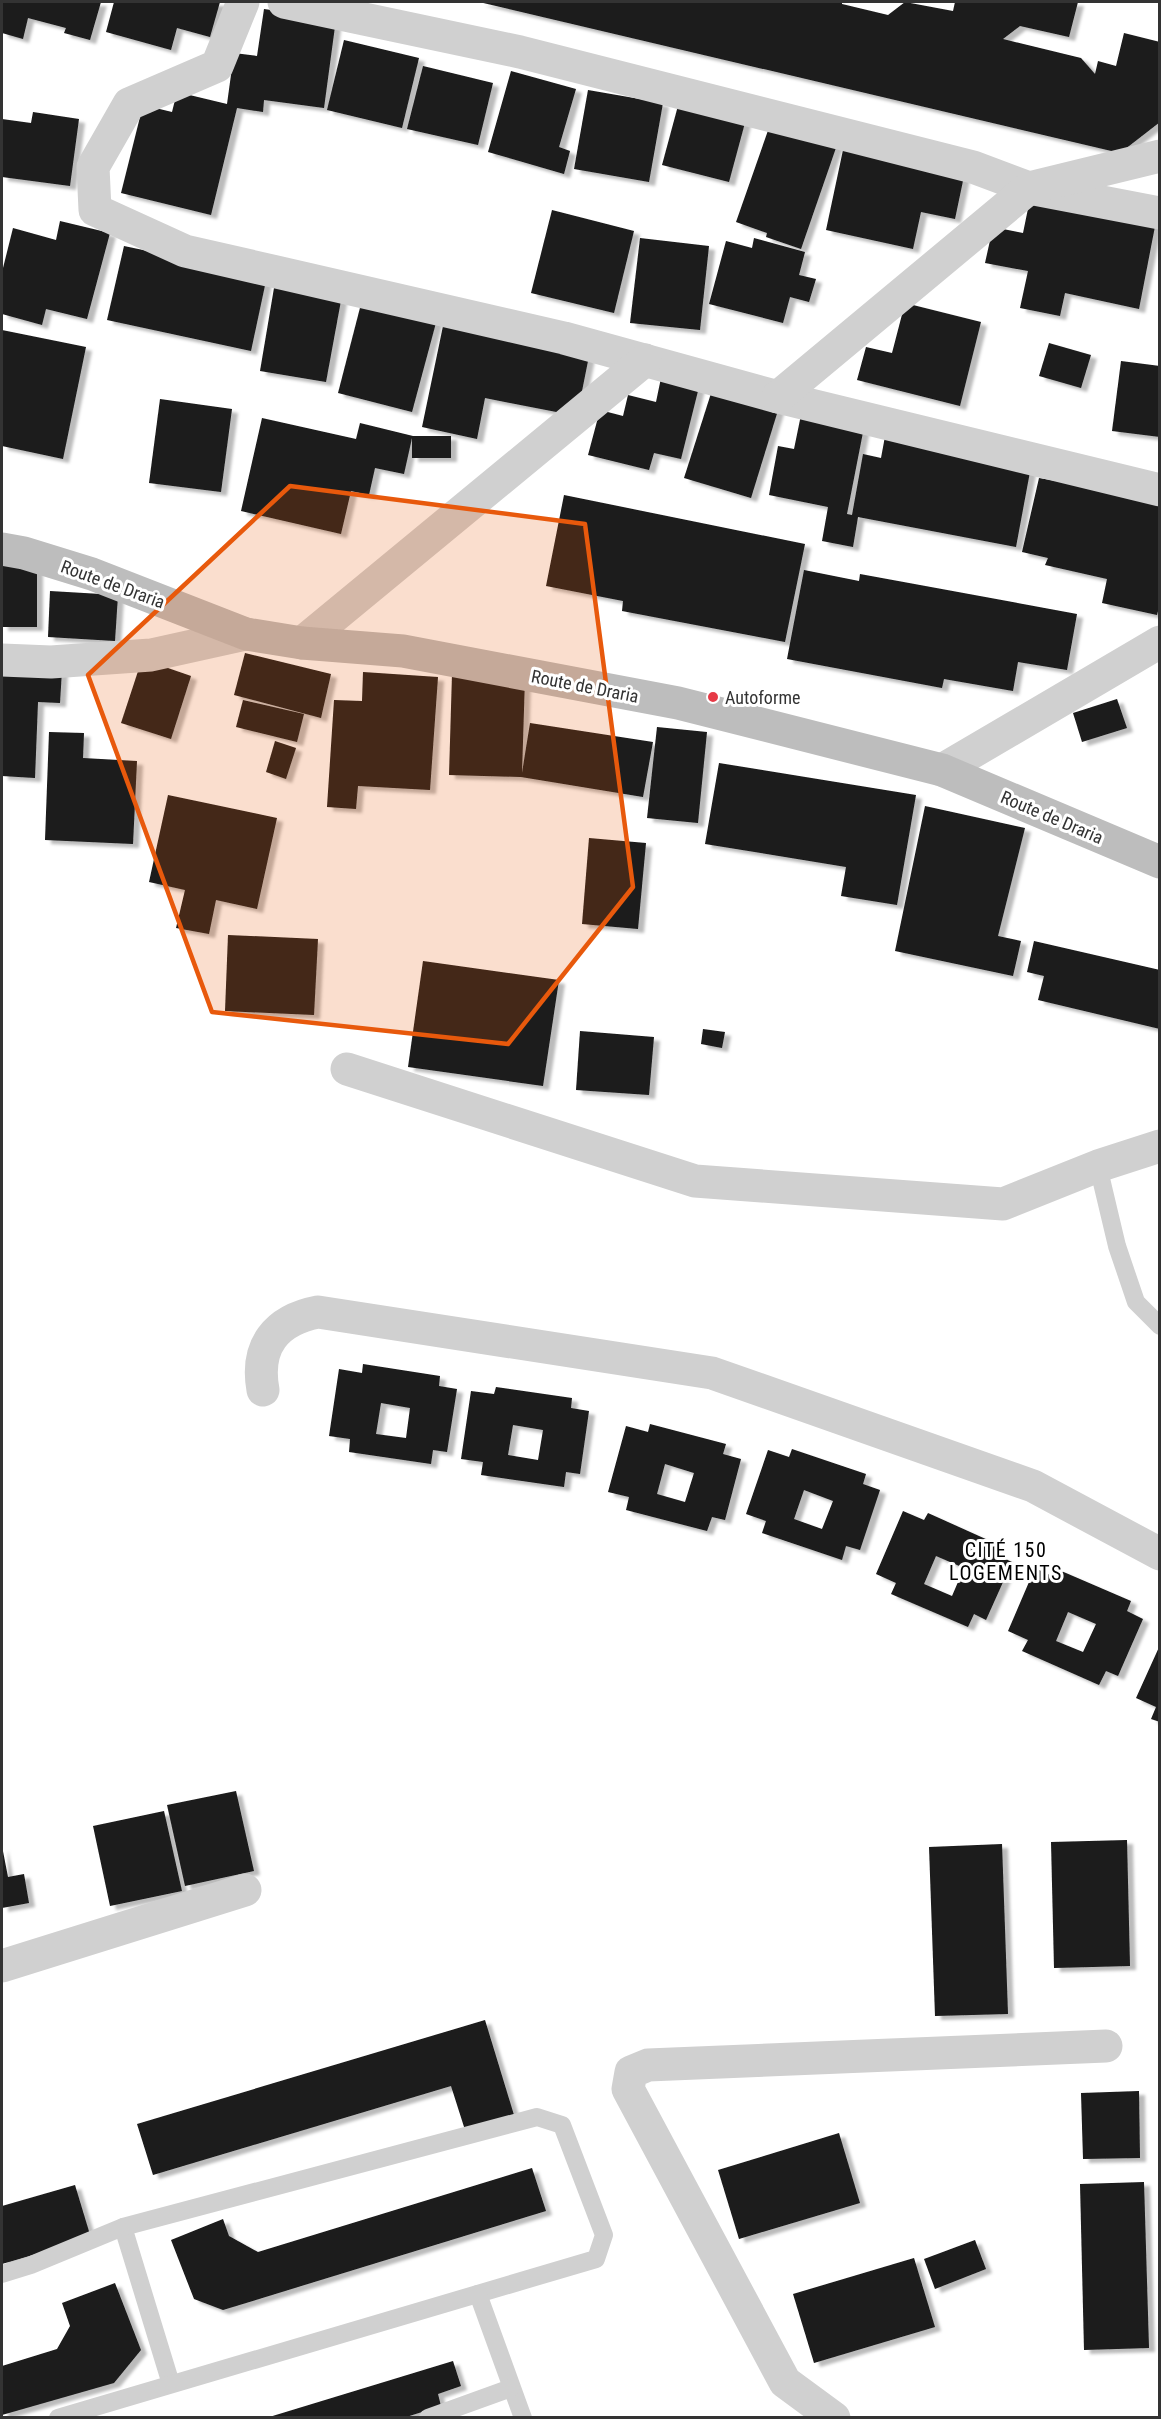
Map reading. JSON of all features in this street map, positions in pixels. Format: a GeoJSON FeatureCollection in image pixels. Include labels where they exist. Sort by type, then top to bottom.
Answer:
{"type":"FeatureCollection","features":[{"type":"Feature","properties":{"kind":"main road","name":"Route de Draria"},"geometry":{"type":"LineString","coordinates":[[2,549],[24,553],[92,574],[246,634],[302,643],[403,651],[678,703],[942,771],[1160,862]]}},
{"type":"Feature","properties":{"kind":"street"},"geometry":{"type":"LineString","coordinates":[[243,2],[217,66],[129,104],[93,167],[95,210],[185,251],[564,338],[778,397],[1160,490]]}},
{"type":"Feature","properties":{"kind":"street"},"geometry":{"type":"LineString","coordinates":[[284,2],[363,11],[973,167],[1029,188],[1160,213]]}},
{"type":"Feature","properties":{"kind":"street"},"geometry":{"type":"LineString","coordinates":[[778,397],[1029,188],[1160,156]]}},
{"type":"Feature","properties":{"kind":"street"},"geometry":{"type":"LineString","coordinates":[[302,643],[645,360]]}},
{"type":"Feature","properties":{"kind":"street"},"geometry":{"type":"LineString","coordinates":[[2,660],[51,662],[151,655],[246,634]]}},
{"type":"Feature","properties":{"kind":"street"},"geometry":{"type":"LineString","coordinates":[[942,771],[1160,642]]}},
{"type":"Feature","properties":{"kind":"street"},"geometry":{"type":"LineString","coordinates":[[347,1069],[695,1181],[1003,1204],[1098,1166],[1160,1146]]}},
{"type":"Feature","properties":{"kind":"street"},"geometry":{"type":"LineString","coordinates":[[263,1390],[261,1361],[273,1335],[286,1323],[301,1315],[318,1312],[711,1373],[1033,1486],[1160,1554]]}},
{"type":"Feature","properties":{"kind":"street"},"geometry":{"type":"LineString","coordinates":[[2,1966],[245,1890]]}},
{"type":"Feature","properties":{"kind":"street"},"geometry":{"type":"LineString","coordinates":[[834,2418],[785,2382],[628,2089],[632,2072],[648,2065],[1106,2046]]}},
{"type":"Feature","properties":{"kind":"lane"},"geometry":{"type":"LineString","coordinates":[[1098,1166],[1117,1246],[1136,1302],[1160,1326]]}},
{"type":"Feature","properties":{"kind":"lane"},"geometry":{"type":"LineString","coordinates":[[2,2274],[31,2265],[123,2227],[537,2117],[562,2125],[604,2235],[596,2259],[58,2418]]}},
{"type":"Feature","properties":{"kind":"lane"},"geometry":{"type":"LineString","coordinates":[[123,2227],[171,2384]]}},
{"type":"Feature","properties":{"kind":"lane"},"geometry":{"type":"LineString","coordinates":[[478,2294],[523,2418]]}},
{"type":"Feature","properties":{"kind":"lane"},"geometry":{"type":"LineString","coordinates":[[428,2418],[512,2388]]}},
{"type":"Feature","properties":{"kind":"highlighted area"},"geometry":{"type":"Polygon","coordinates":[[[290,486],[585,524],[633,887],[508,1044],[212,1012],[88,675],[290,486]]]}},
{"type":"Feature","properties":{"kind":"building"},"geometry":{"type":"Polygon","coordinates":[[[2,2],[101,2],[90,40],[64,33],[66,28],[28,18],[23,39],[2,33],[2,2]]]}},
{"type":"Feature","properties":{"kind":"building"},"geometry":{"type":"Polygon","coordinates":[[[114,2],[220,2],[210,37],[177,28],[171,50],[106,32],[114,2]]]}},
{"type":"Feature","properties":{"kind":"building"},"geometry":{"type":"Polygon","coordinates":[[[479,2],[842,2],[842,4],[888,15],[905,2],[953,11],[955,2],[1078,2],[1069,37],[1020,26],[1003,39],[1081,58],[1095,74],[1098,61],[1116,66],[1124,33],[1160,42],[1160,122],[1120,153],[479,2]]]}},
{"type":"Feature","properties":{"kind":"building"},"geometry":{"type":"Polygon","coordinates":[[[264,9],[336,19],[324,108],[264,100],[263,112],[237,108],[211,215],[121,193],[143,105],[172,112],[177,92],[227,104],[234,53],[257,56],[264,9]]]}},
{"type":"Feature","properties":{"kind":"building"},"geometry":{"type":"Polygon","coordinates":[[[344,40],[419,58],[402,128],[327,110],[344,40]]]}},
{"type":"Feature","properties":{"kind":"building"},"geometry":{"type":"Polygon","coordinates":[[[423,66],[493,83],[478,145],[407,129],[423,66]]]}},
{"type":"Feature","properties":{"kind":"building"},"geometry":{"type":"Polygon","coordinates":[[[511,71],[576,89],[559,147],[570,151],[564,174],[488,152],[511,71]]]}},
{"type":"Feature","properties":{"kind":"building"},"geometry":{"type":"Polygon","coordinates":[[[588,90],[663,103],[649,182],[574,169],[588,90]]]}},
{"type":"Feature","properties":{"kind":"building"},"geometry":{"type":"Polygon","coordinates":[[[679,102],[746,119],[729,182],[662,165],[679,102]]]}},
{"type":"Feature","properties":{"kind":"building"},"geometry":{"type":"Polygon","coordinates":[[[33,112],[79,119],[70,186],[2,177],[2,119],[31,123],[33,112]]]}},
{"type":"Feature","properties":{"kind":"building"},"geometry":{"type":"Polygon","coordinates":[[[772,119],[838,142],[801,249],[766,237],[767,233],[736,222],[772,119]]]}},
{"type":"Feature","properties":{"kind":"building"},"geometry":{"type":"Polygon","coordinates":[[[843,150],[964,176],[955,219],[921,212],[913,249],[826,230],[843,150]]]}},
{"type":"Feature","properties":{"kind":"building"},"geometry":{"type":"Polygon","coordinates":[[[1030,199],[1157,216],[1139,309],[1065,293],[1060,316],[1020,308],[1028,271],[985,263],[993,227],[1023,233],[1030,199]]]}},
{"type":"Feature","properties":{"kind":"building"},"geometry":{"type":"Polygon","coordinates":[[[552,210],[634,231],[614,313],[531,293],[552,210]]]}},
{"type":"Feature","properties":{"kind":"building"},"geometry":{"type":"Polygon","coordinates":[[[60,221],[110,233],[87,319],[46,309],[42,325],[2,314],[2,272],[13,228],[56,240],[60,221]]]}},
{"type":"Feature","properties":{"kind":"building"},"geometry":{"type":"Polygon","coordinates":[[[640,238],[709,246],[700,330],[630,323],[640,238]]]}},
{"type":"Feature","properties":{"kind":"building"},"geometry":{"type":"Polygon","coordinates":[[[754,238],[805,252],[799,275],[816,279],[809,302],[790,297],[783,323],[709,304],[726,241],[752,248],[754,238]]]}},
{"type":"Feature","properties":{"kind":"building"},"geometry":{"type":"Polygon","coordinates":[[[124,246],[267,276],[251,351],[107,320],[124,246]]]}},
{"type":"Feature","properties":{"kind":"building"},"geometry":{"type":"Polygon","coordinates":[[[275,282],[342,295],[326,382],[260,371],[275,282]]]}},
{"type":"Feature","properties":{"kind":"building"},"geometry":{"type":"Polygon","coordinates":[[[362,300],[437,319],[412,412],[338,393],[362,300]]]}},
{"type":"Feature","properties":{"kind":"building"},"geometry":{"type":"Polygon","coordinates":[[[905,303],[981,322],[960,406],[857,380],[866,347],[892,353],[905,303]]]}},
{"type":"Feature","properties":{"kind":"building"},"geometry":{"type":"Polygon","coordinates":[[[443,326],[590,351],[577,416],[485,398],[477,439],[422,427],[443,326]]]}},
{"type":"Feature","properties":{"kind":"building"},"geometry":{"type":"Polygon","coordinates":[[[2,330],[86,347],[63,459],[2,446],[2,330]]]}},
{"type":"Feature","properties":{"kind":"building"},"geometry":{"type":"Polygon","coordinates":[[[1049,343],[1091,355],[1081,388],[1039,376],[1049,343]]]}},
{"type":"Feature","properties":{"kind":"building"},"geometry":{"type":"Polygon","coordinates":[[[1121,361],[1160,366],[1160,437],[1112,431],[1121,361]]]}},
{"type":"Feature","properties":{"kind":"building"},"geometry":{"type":"Polygon","coordinates":[[[661,378],[699,387],[681,459],[654,453],[649,470],[588,455],[600,410],[623,416],[628,395],[656,402],[661,378]]]}},
{"type":"Feature","properties":{"kind":"building"},"geometry":{"type":"Polygon","coordinates":[[[713,387],[779,407],[751,498],[684,478],[713,387]]]}},
{"type":"Feature","properties":{"kind":"building"},"geometry":{"type":"Polygon","coordinates":[[[160,399],[232,409],[221,492],[149,483],[160,399]]]}},
{"type":"Feature","properties":{"kind":"building"},"geometry":{"type":"Polygon","coordinates":[[[802,410],[865,422],[847,514],[852,515],[863,454],[881,458],[886,431],[1032,461],[1016,547],[858,517],[853,547],[822,541],[828,507],[769,495],[778,446],[794,449],[802,410]]]}},
{"type":"Feature","properties":{"kind":"building"},"geometry":{"type":"Polygon","coordinates":[[[262,418],[356,439],[360,423],[413,436],[451,436],[451,458],[412,458],[412,438],[404,474],[375,468],[369,495],[351,491],[341,534],[241,511],[262,418]]]}},
{"type":"Feature","properties":{"kind":"building"},"geometry":{"type":"Polygon","coordinates":[[[1039,478],[1160,499],[1160,603],[1157,615],[1102,603],[1107,579],[1045,565],[1048,558],[1022,552],[1039,478]]]}},
{"type":"Feature","properties":{"kind":"building"},"geometry":{"type":"Polygon","coordinates":[[[564,495],[805,544],[785,642],[622,611],[623,601],[546,586],[564,495]]]}},
{"type":"Feature","properties":{"kind":"building"},"geometry":{"type":"Polygon","coordinates":[[[2,560],[37,560],[37,627],[2,627],[2,560]]]}},
{"type":"Feature","properties":{"kind":"building"},"geometry":{"type":"Polygon","coordinates":[[[804,570],[859,581],[860,574],[1077,614],[1067,670],[1018,662],[1013,691],[944,679],[942,688],[787,659],[804,570]]]}},
{"type":"Feature","properties":{"kind":"building"},"geometry":{"type":"Polygon","coordinates":[[[50,591],[118,595],[115,641],[48,637],[50,591]]]}},
{"type":"Feature","properties":{"kind":"building"},"geometry":{"type":"Polygon","coordinates":[[[245,653],[331,674],[321,718],[234,695],[245,653]]]}},
{"type":"Feature","properties":{"kind":"building"},"geometry":{"type":"Polygon","coordinates":[[[142,659],[191,676],[171,739],[121,723],[142,659]]]}},
{"type":"Feature","properties":{"kind":"building"},"geometry":{"type":"Polygon","coordinates":[[[2,667],[62,670],[60,703],[38,702],[35,778],[2,776],[2,667]]]}},
{"type":"Feature","properties":{"kind":"building"},"geometry":{"type":"Polygon","coordinates":[[[363,672],[438,677],[430,790],[358,786],[356,809],[327,807],[334,700],[362,701],[363,672]]]}},
{"type":"Feature","properties":{"kind":"building"},"geometry":{"type":"Polygon","coordinates":[[[452,674],[525,677],[522,773],[530,723],[653,742],[643,797],[521,777],[449,775],[452,674]]]}},
{"type":"Feature","properties":{"kind":"building"},"geometry":{"type":"Polygon","coordinates":[[[1117,699],[1127,728],[1082,742],[1073,713],[1117,699]]]}},
{"type":"Feature","properties":{"kind":"building"},"geometry":{"type":"Polygon","coordinates":[[[243,700],[304,714],[297,742],[236,727],[243,700]]]}},
{"type":"Feature","properties":{"kind":"building"},"geometry":{"type":"Polygon","coordinates":[[[657,727],[707,732],[698,823],[647,818],[657,727]]]}},
{"type":"Feature","properties":{"kind":"building"},"geometry":{"type":"Polygon","coordinates":[[[49,732],[84,733],[83,758],[137,761],[133,844],[45,840],[49,732]]]}},
{"type":"Feature","properties":{"kind":"building"},"geometry":{"type":"Polygon","coordinates":[[[275,741],[296,748],[286,779],[266,772],[275,741]]]}},
{"type":"Feature","properties":{"kind":"building"},"geometry":{"type":"Polygon","coordinates":[[[719,763],[916,795],[897,905],[841,896],[846,867],[705,844],[719,763]]]}},
{"type":"Feature","properties":{"kind":"building"},"geometry":{"type":"Polygon","coordinates":[[[168,795],[277,818],[257,909],[216,900],[209,934],[176,928],[185,890],[149,882],[168,795]]]}},
{"type":"Feature","properties":{"kind":"building"},"geometry":{"type":"Polygon","coordinates":[[[925,806],[1025,828],[998,936],[1021,941],[1013,976],[895,951],[925,806]]]}},
{"type":"Feature","properties":{"kind":"building"},"geometry":{"type":"Polygon","coordinates":[[[589,838],[646,843],[638,929],[582,924],[589,838]]]}},
{"type":"Feature","properties":{"kind":"building"},"geometry":{"type":"Polygon","coordinates":[[[228,935],[318,939],[314,1015],[225,1011],[228,935]]]}},
{"type":"Feature","properties":{"kind":"building"},"geometry":{"type":"Polygon","coordinates":[[[1034,941],[1160,970],[1160,1029],[1038,1000],[1044,976],[1027,972],[1034,941]]]}},
{"type":"Feature","properties":{"kind":"building"},"geometry":{"type":"Polygon","coordinates":[[[423,961],[559,980],[543,1086],[408,1067],[423,961]]]}},
{"type":"Feature","properties":{"kind":"building"},"geometry":{"type":"Polygon","coordinates":[[[703,1029],[725,1032],[722,1048],[701,1044],[703,1029]]]}},
{"type":"Feature","properties":{"kind":"building"},"geometry":{"type":"Polygon","coordinates":[[[580,1031],[654,1037],[649,1095],[576,1090],[580,1031]]]}},
{"type":"Feature","properties":{"kind":"building"},"geometry":{"type":"Polygon","coordinates":[[[363,1364],[440,1376],[439,1386],[457,1389],[447,1452],[433,1450],[431,1464],[349,1452],[350,1439],[329,1436],[339,1369],[362,1373],[363,1364]],[[381,1403],[376,1434],[406,1438],[410,1408],[381,1403]]]}},
{"type":"Feature","properties":{"kind":"building"},"geometry":{"type":"Polygon","coordinates":[[[496,1387],[572,1398],[571,1408],[589,1411],[580,1474],[566,1472],[564,1487],[481,1475],[483,1462],[461,1459],[471,1391],[494,1394],[496,1387]],[[513,1425],[508,1455],[538,1460],[543,1430],[513,1425]]]}},
{"type":"Feature","properties":{"kind":"building"},"geometry":{"type":"Polygon","coordinates":[[[650,1424],[726,1444],[723,1454],[741,1459],[725,1520],[712,1517],[707,1531],[626,1510],[629,1497],[608,1492],[626,1426],[648,1432],[650,1424]],[[665,1464],[657,1494],[685,1502],[694,1473],[665,1464]]]}},
{"type":"Feature","properties":{"kind":"building"},"geometry":{"type":"Polygon","coordinates":[[[792,1449],[866,1474],[863,1484],[880,1490],[860,1550],[846,1546],[842,1560],[762,1533],[766,1521],[746,1514],[768,1450],[789,1457],[792,1449]],[[804,1490],[794,1519],[822,1529],[833,1501],[804,1490]]]}},
{"type":"Feature","properties":{"kind":"building"},"geometry":{"type":"Polygon","coordinates":[[[903,1511],[924,1520],[928,1513],[999,1545],[995,1554],[1012,1562],[986,1620],[974,1614],[968,1627],[891,1594],[896,1583],[876,1574],[903,1511]],[[936,1556],[924,1584],[952,1596],[964,1568],[936,1556]]]}},
{"type":"Feature","properties":{"kind":"building"},"geometry":{"type":"Polygon","coordinates":[[[1035,1568],[1056,1578],[1059,1570],[1131,1601],[1127,1611],[1143,1619],[1118,1676],[1106,1671],[1099,1685],[1022,1651],[1028,1640],[1008,1631],[1035,1568]],[[1068,1612],[1056,1641],[1083,1652],[1096,1624],[1068,1612]]]}},
{"type":"Feature","properties":{"kind":"building"},"geometry":{"type":"Polygon","coordinates":[[[1160,1645],[1160,1722],[1151,1719],[1156,1707],[1136,1698],[1160,1645]]]}},
{"type":"Feature","properties":{"kind":"building"},"geometry":{"type":"Polygon","coordinates":[[[236,1791],[254,1871],[185,1886],[167,1805],[236,1791]]]}},
{"type":"Feature","properties":{"kind":"building"},"geometry":{"type":"Polygon","coordinates":[[[164,1811],[182,1891],[110,1906],[93,1826],[164,1811]]]}},
{"type":"Feature","properties":{"kind":"building"},"geometry":{"type":"Polygon","coordinates":[[[1127,1840],[1130,1966],[1054,1968],[1051,1842],[1127,1840]]]}},
{"type":"Feature","properties":{"kind":"building"},"geometry":{"type":"Polygon","coordinates":[[[1002,1844],[1008,2014],[935,2016],[929,1847],[1002,1844]]]}},
{"type":"Feature","properties":{"kind":"building"},"geometry":{"type":"Polygon","coordinates":[[[2,1846],[8,1877],[24,1874],[29,1903],[2,1908],[2,1846]]]}},
{"type":"Feature","properties":{"kind":"building"},"geometry":{"type":"Polygon","coordinates":[[[485,2020],[514,2115],[465,2130],[451,2086],[153,2175],[137,2124],[485,2020]]]}},
{"type":"Feature","properties":{"kind":"building"},"geometry":{"type":"Polygon","coordinates":[[[1139,2091],[1140,2158],[1083,2159],[1081,2093],[1139,2091]]]}},
{"type":"Feature","properties":{"kind":"building"},"geometry":{"type":"Polygon","coordinates":[[[839,2133],[860,2203],[739,2239],[718,2170],[839,2133]]]}},
{"type":"Feature","properties":{"kind":"building"},"geometry":{"type":"Polygon","coordinates":[[[532,2168],[546,2211],[223,2310],[194,2299],[171,2240],[223,2219],[229,2236],[258,2252],[532,2168]]]}},
{"type":"Feature","properties":{"kind":"building"},"geometry":{"type":"Polygon","coordinates":[[[1144,2182],[1149,2348],[1084,2350],[1080,2184],[1144,2182]]]}},
{"type":"Feature","properties":{"kind":"building"},"geometry":{"type":"Polygon","coordinates":[[[75,2185],[91,2238],[2,2264],[2,2206],[75,2185]]]}},
{"type":"Feature","properties":{"kind":"building"},"geometry":{"type":"Polygon","coordinates":[[[975,2240],[986,2269],[935,2289],[924,2259],[975,2240]]]}},
{"type":"Feature","properties":{"kind":"building"},"geometry":{"type":"Polygon","coordinates":[[[914,2258],[935,2327],[814,2363],[793,2294],[914,2258]]]}},
{"type":"Feature","properties":{"kind":"building"},"geometry":{"type":"Polygon","coordinates":[[[115,2283],[141,2350],[114,2383],[2,2415],[2,2366],[57,2349],[70,2326],[62,2303],[115,2283]]]}},
{"type":"Feature","properties":{"kind":"building"},"geometry":{"type":"Polygon","coordinates":[[[453,2361],[461,2386],[438,2394],[441,2406],[403,2418],[266,2418],[453,2361]]]}},
{"type":"Feature","properties":{"kind":"place","name":"Autoforme"},"geometry":{"type":"Point","coordinates":[713,697]}},
{"type":"Feature","properties":{"kind":"district","name":"CITÉ 150 LOGEMENTS"},"geometry":{"type":"Point","coordinates":[1006,1562]}}]}
